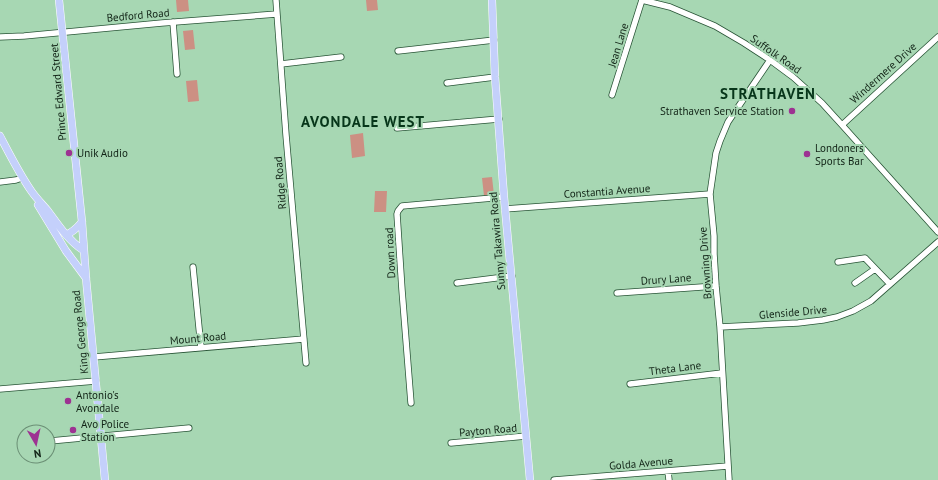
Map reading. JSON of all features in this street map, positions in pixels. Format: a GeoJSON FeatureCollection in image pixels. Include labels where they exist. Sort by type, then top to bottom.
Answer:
{"type":"FeatureCollection","features":[{"type":"Feature","properties":{"kind":"main road","name":"Prince Edward Street"},"geometry":{"type":"LineString","coordinates":[[59,0],[82,222],[86,278]]}},
{"type":"Feature","properties":{"kind":"main road","name":"Sunny Takawira Road"},"geometry":{"type":"LineString","coordinates":[[492,0],[495,77],[504,197],[530,480]]}},
{"type":"Feature","properties":{"kind":"main road"},"geometry":{"type":"LineString","coordinates":[[0,136],[22,178],[33,194],[66,235],[83,250]]}},
{"type":"Feature","properties":{"kind":"main road"},"geometry":{"type":"LineString","coordinates":[[33,194],[35,200],[66,251],[86,278]]}},
{"type":"Feature","properties":{"kind":"main road"},"geometry":{"type":"LineString","coordinates":[[66,235],[73,232],[82,222]]}},
{"type":"Feature","properties":{"kind":"main road"},"geometry":{"type":"LineString","coordinates":[[66,251],[76,252],[83,250]]}},
{"type":"Feature","properties":{"kind":"main road","name":"King George Road"},"geometry":{"type":"LineString","coordinates":[[86,278],[105,480]]}},
{"type":"Feature","properties":{"kind":"street","name":"Ridge Road"},"geometry":{"type":"LineString","coordinates":[[276,0],[306,364]]}},
{"type":"Feature","properties":{"kind":"street","name":"Suffolk Road"},"geometry":{"type":"LineString","coordinates":[[642,0],[670,7],[715,26],[770,60],[792,77],[813,95],[842,125],[938,232]]}},
{"type":"Feature","properties":{"kind":"street","name":"Jean Lane"},"geometry":{"type":"LineString","coordinates":[[612,95],[642,0]]}},
{"type":"Feature","properties":{"kind":"street","name":"Bedford Road"},"geometry":{"type":"LineString","coordinates":[[0,37],[277,14]]}},
{"type":"Feature","properties":{"kind":"street"},"geometry":{"type":"LineString","coordinates":[[173,22],[177,74]]}},
{"type":"Feature","properties":{"kind":"street","name":"Windermere Drive"},"geometry":{"type":"LineString","coordinates":[[842,125],[938,37]]}},
{"type":"Feature","properties":{"kind":"street"},"geometry":{"type":"LineString","coordinates":[[398,51],[494,40]]}},
{"type":"Feature","properties":{"kind":"street"},"geometry":{"type":"LineString","coordinates":[[281,64],[341,57]]}},
{"type":"Feature","properties":{"kind":"street","name":"Browning Drive"},"geometry":{"type":"LineString","coordinates":[[729,480],[714,236],[710,194],[716,153],[723,132],[728,122],[770,60]]}},
{"type":"Feature","properties":{"kind":"street"},"geometry":{"type":"LineString","coordinates":[[447,83],[495,77]]}},
{"type":"Feature","properties":{"kind":"street"},"geometry":{"type":"LineString","coordinates":[[397,128],[499,119]]}},
{"type":"Feature","properties":{"kind":"street"},"geometry":{"type":"LineString","coordinates":[[0,182],[22,178]]}},
{"type":"Feature","properties":{"kind":"street","name":"Constantia Avenue"},"geometry":{"type":"LineString","coordinates":[[505,209],[710,194]]}},
{"type":"Feature","properties":{"kind":"street","name":"Down road"},"geometry":{"type":"LineString","coordinates":[[411,403],[402,290],[398,211],[402,206],[504,197]]}},
{"type":"Feature","properties":{"kind":"street","name":"Glenside Drive"},"geometry":{"type":"LineString","coordinates":[[720,328],[798,323],[837,317],[864,306],[938,242]]}},
{"type":"Feature","properties":{"kind":"street"},"geometry":{"type":"LineString","coordinates":[[838,262],[864,258],[890,284]]}},
{"type":"Feature","properties":{"kind":"street"},"geometry":{"type":"LineString","coordinates":[[193,267],[201,348]]}},
{"type":"Feature","properties":{"kind":"street"},"geometry":{"type":"LineString","coordinates":[[855,283],[875,269]]}},
{"type":"Feature","properties":{"kind":"street"},"geometry":{"type":"LineString","coordinates":[[457,283],[512,276]]}},
{"type":"Feature","properties":{"kind":"street","name":"Drury Lane"},"geometry":{"type":"LineString","coordinates":[[617,293],[716,286]]}},
{"type":"Feature","properties":{"kind":"street","name":"Mount Road"},"geometry":{"type":"LineString","coordinates":[[94,357],[304,339]]}},
{"type":"Feature","properties":{"kind":"street","name":"Theta Lane"},"geometry":{"type":"LineString","coordinates":[[630,384],[722,373]]}},
{"type":"Feature","properties":{"kind":"street"},"geometry":{"type":"LineString","coordinates":[[0,389],[96,381]]}},
{"type":"Feature","properties":{"kind":"street"},"geometry":{"type":"LineString","coordinates":[[56,440],[189,428]]}},
{"type":"Feature","properties":{"kind":"street","name":"Payton Road"},"geometry":{"type":"LineString","coordinates":[[451,443],[526,436]]}},
{"type":"Feature","properties":{"kind":"street","name":"Golda Avenue"},"geometry":{"type":"LineString","coordinates":[[554,480],[619,477],[728,466]]}},
{"type":"Feature","properties":{"kind":"street"},"geometry":{"type":"LineString","coordinates":[[668,471],[669,480]]}},
{"type":"Feature","properties":{"kind":"shaded area"},"geometry":{"type":"Polygon","coordinates":[[[176,0],[188,0],[189,11],[177,12],[176,0]]]}},
{"type":"Feature","properties":{"kind":"shaded area"},"geometry":{"type":"Polygon","coordinates":[[[366,0],[377,0],[378,10],[367,11],[366,0]]]}},
{"type":"Feature","properties":{"kind":"shaded area"},"geometry":{"type":"Polygon","coordinates":[[[193,30],[195,49],[185,50],[183,31],[193,30]]]}},
{"type":"Feature","properties":{"kind":"shaded area"},"geometry":{"type":"Polygon","coordinates":[[[197,80],[199,101],[188,102],[186,81],[197,80]]]}},
{"type":"Feature","properties":{"kind":"shaded area"},"geometry":{"type":"Polygon","coordinates":[[[363,133],[365,156],[352,158],[350,135],[363,133]]]}},
{"type":"Feature","properties":{"kind":"shaded area"},"geometry":{"type":"Polygon","coordinates":[[[492,177],[494,195],[484,196],[482,178],[492,177]]]}},
{"type":"Feature","properties":{"kind":"shaded area"},"geometry":{"type":"Polygon","coordinates":[[[375,191],[387,191],[386,212],[374,212],[375,191]]]}},
{"type":"Feature","properties":{"kind":"place","name":"Strathaven Service Station"},"geometry":{"type":"Point","coordinates":[792,111]}},
{"type":"Feature","properties":{"kind":"place","name":"Unik Audio"},"geometry":{"type":"Point","coordinates":[69,153]}},
{"type":"Feature","properties":{"kind":"place","name":"Londoners Sports Bar"},"geometry":{"type":"Point","coordinates":[807,154]}},
{"type":"Feature","properties":{"kind":"place","name":"Antonio's Avondale"},"geometry":{"type":"Point","coordinates":[68,401]}},
{"type":"Feature","properties":{"kind":"place","name":"Avo Police Station"},"geometry":{"type":"Point","coordinates":[73,430]}},
{"type":"Feature","properties":{"kind":"district","name":"STRATHAVEN"},"geometry":{"type":"Point","coordinates":[768,93]}},
{"type":"Feature","properties":{"kind":"district","name":"AVONDALE WEST"},"geometry":{"type":"Point","coordinates":[363,121]}}]}
